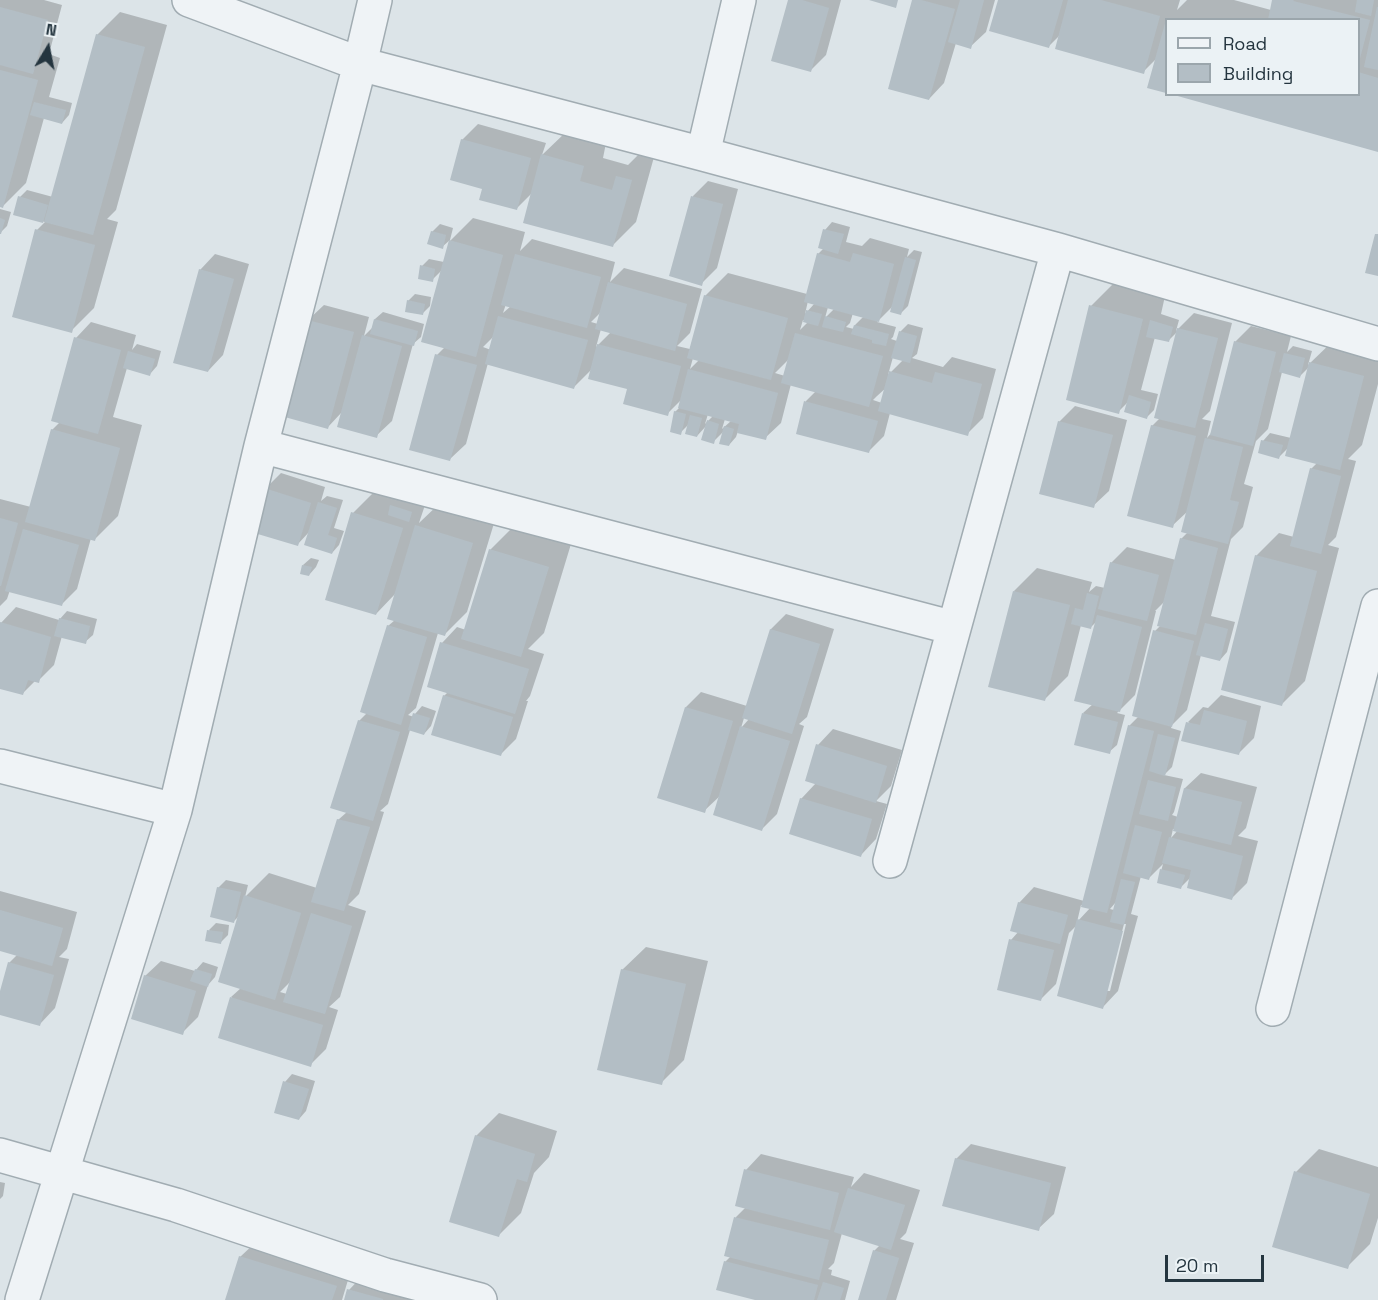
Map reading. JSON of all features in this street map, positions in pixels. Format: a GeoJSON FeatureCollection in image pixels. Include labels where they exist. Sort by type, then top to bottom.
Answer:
{"type":"FeatureCollection","features":[{"type":"Feature","properties":{"kind":"street"},"geometry":{"type":"LineString","coordinates":[[189,0],[360,64],[1058,250],[1378,344]]}},
{"type":"Feature","properties":{"kind":"street"},"geometry":{"type":"LineString","coordinates":[[22,1300],[176,810],[261,446],[375,0]]}},
{"type":"Feature","properties":{"kind":"street"},"geometry":{"type":"LineString","coordinates":[[703,154],[739,0]]}},
{"type":"Feature","properties":{"kind":"street"},"geometry":{"type":"LineString","coordinates":[[890,861],[1058,250]]}},
{"type":"Feature","properties":{"kind":"street"},"geometry":{"type":"LineString","coordinates":[[261,446],[954,628]]}},
{"type":"Feature","properties":{"kind":"street"},"geometry":{"type":"LineString","coordinates":[[1274,1009],[1378,606]]}},
{"type":"Feature","properties":{"kind":"street"},"geometry":{"type":"LineString","coordinates":[[0,766],[176,810]]}},
{"type":"Feature","properties":{"kind":"street"},"geometry":{"type":"LineString","coordinates":[[0,1155],[176,1205],[385,1275],[480,1300]]}},
{"type":"Feature","properties":{"kind":"building"},"geometry":{"type":"Polygon","coordinates":[[[788,0],[802,0],[829,8],[811,72],[771,61],[788,0]]]}},
{"type":"Feature","properties":{"kind":"building"},"geometry":{"type":"Polygon","coordinates":[[[869,0],[898,0],[896,8],[869,0]]]}},
{"type":"Feature","properties":{"kind":"building"},"geometry":{"type":"Polygon","coordinates":[[[912,0],[921,0],[955,9],[929,100],[888,89],[912,0]]]}},
{"type":"Feature","properties":{"kind":"building"},"geometry":{"type":"Polygon","coordinates":[[[960,0],[984,0],[971,49],[948,42],[960,0]]]}},
{"type":"Feature","properties":{"kind":"building"},"geometry":{"type":"Polygon","coordinates":[[[998,0],[1063,0],[1049,48],[989,31],[998,0]]]}},
{"type":"Feature","properties":{"kind":"building"},"geometry":{"type":"Polygon","coordinates":[[[1068,0],[1101,0],[1160,16],[1144,74],[1055,49],[1068,0]]]}},
{"type":"Feature","properties":{"kind":"building"},"geometry":{"type":"Polygon","coordinates":[[[1272,0],[1294,0],[1370,20],[1360,58],[1360,18],[1268,18],[1272,0]]]}},
{"type":"Feature","properties":{"kind":"building"},"geometry":{"type":"Polygon","coordinates":[[[1357,0],[1374,0],[1371,16],[1355,12],[1357,0]]]}},
{"type":"Feature","properties":{"kind":"building"},"geometry":{"type":"Polygon","coordinates":[[[0,7],[48,20],[33,74],[0,65],[0,7]]]}},
{"type":"Feature","properties":{"kind":"building"},"geometry":{"type":"Polygon","coordinates":[[[1378,7],[1378,70],[1364,67],[1378,7]]]}},
{"type":"Feature","properties":{"kind":"building"},"geometry":{"type":"Polygon","coordinates":[[[1165,24],[1165,93],[1147,88],[1165,24]]]}},
{"type":"Feature","properties":{"kind":"building"},"geometry":{"type":"Polygon","coordinates":[[[96,34],[145,47],[93,235],[44,222],[96,34]]]}},
{"type":"Feature","properties":{"kind":"building"},"geometry":{"type":"Polygon","coordinates":[[[0,70],[38,80],[3,208],[0,207],[0,70]]]}},
{"type":"Feature","properties":{"kind":"building"},"geometry":{"type":"Polygon","coordinates":[[[1360,73],[1378,78],[1378,152],[1178,96],[1360,96],[1360,73]]]}},
{"type":"Feature","properties":{"kind":"building"},"geometry":{"type":"Polygon","coordinates":[[[34,102],[66,110],[62,124],[30,115],[34,102]]]}},
{"type":"Feature","properties":{"kind":"building"},"geometry":{"type":"Polygon","coordinates":[[[461,139],[531,158],[517,210],[479,200],[482,189],[450,180],[461,139]]]}},
{"type":"Feature","properties":{"kind":"building"},"geometry":{"type":"Polygon","coordinates":[[[541,154],[584,166],[580,181],[612,190],[616,176],[632,180],[613,247],[523,223],[541,154]]]}},
{"type":"Feature","properties":{"kind":"building"},"geometry":{"type":"Polygon","coordinates":[[[18,196],[48,205],[43,223],[13,215],[18,196]]]}},
{"type":"Feature","properties":{"kind":"building"},"geometry":{"type":"Polygon","coordinates":[[[691,196],[723,204],[702,286],[669,276],[691,196]]]}},
{"type":"Feature","properties":{"kind":"building"},"geometry":{"type":"Polygon","coordinates":[[[0,218],[5,220],[1,234],[0,234],[0,218]]]}},
{"type":"Feature","properties":{"kind":"building"},"geometry":{"type":"Polygon","coordinates":[[[35,229],[95,245],[72,333],[12,317],[35,229]]]}},
{"type":"Feature","properties":{"kind":"building"},"geometry":{"type":"Polygon","coordinates":[[[823,229],[844,234],[838,254],[818,248],[823,229]]]}},
{"type":"Feature","properties":{"kind":"building"},"geometry":{"type":"Polygon","coordinates":[[[431,231],[446,235],[443,249],[427,244],[431,231]]]}},
{"type":"Feature","properties":{"kind":"building"},"geometry":{"type":"Polygon","coordinates":[[[1375,234],[1378,234],[1378,276],[1365,273],[1375,234]]]}},
{"type":"Feature","properties":{"kind":"building"},"geometry":{"type":"Polygon","coordinates":[[[449,240],[503,255],[476,357],[421,342],[449,240]]]}},
{"type":"Feature","properties":{"kind":"building"},"geometry":{"type":"Polygon","coordinates":[[[817,253],[850,262],[853,253],[894,264],[879,322],[804,302],[817,253]]]}},
{"type":"Feature","properties":{"kind":"building"},"geometry":{"type":"Polygon","coordinates":[[[515,254],[601,277],[587,328],[501,305],[515,254]]]}},
{"type":"Feature","properties":{"kind":"building"},"geometry":{"type":"Polygon","coordinates":[[[905,257],[916,260],[901,315],[890,312],[905,257]]]}},
{"type":"Feature","properties":{"kind":"building"},"geometry":{"type":"Polygon","coordinates":[[[420,265],[435,269],[433,282],[418,279],[420,265]]]}},
{"type":"Feature","properties":{"kind":"building"},"geometry":{"type":"Polygon","coordinates":[[[199,269],[234,279],[208,372],[173,363],[199,269]]]}},
{"type":"Feature","properties":{"kind":"building"},"geometry":{"type":"Polygon","coordinates":[[[608,282],[687,304],[675,351],[595,329],[608,282]]]}},
{"type":"Feature","properties":{"kind":"building"},"geometry":{"type":"Polygon","coordinates":[[[704,295],[788,318],[771,380],[687,358],[704,295]]]}},
{"type":"Feature","properties":{"kind":"building"},"geometry":{"type":"Polygon","coordinates":[[[407,300],[425,304],[423,315],[405,312],[407,300]]]}},
{"type":"Feature","properties":{"kind":"building"},"geometry":{"type":"Polygon","coordinates":[[[1089,305],[1143,319],[1119,414],[1066,400],[1089,305]]]}},
{"type":"Feature","properties":{"kind":"building"},"geometry":{"type":"Polygon","coordinates":[[[806,310],[822,314],[818,326],[803,322],[806,310]]]}},
{"type":"Feature","properties":{"kind":"building"},"geometry":{"type":"Polygon","coordinates":[[[498,316],[588,340],[574,389],[485,364],[498,316]]]}},
{"type":"Feature","properties":{"kind":"building"},"geometry":{"type":"Polygon","coordinates":[[[825,316],[846,322],[843,332],[822,327],[825,316]]]}},
{"type":"Feature","properties":{"kind":"building"},"geometry":{"type":"Polygon","coordinates":[[[374,319],[418,331],[414,346],[370,334],[374,319]]]}},
{"type":"Feature","properties":{"kind":"building"},"geometry":{"type":"Polygon","coordinates":[[[307,320],[354,332],[328,429],[281,416],[307,320]]]}},
{"type":"Feature","properties":{"kind":"building"},"geometry":{"type":"Polygon","coordinates":[[[1150,320],[1173,327],[1169,342],[1146,337],[1150,320]]]}},
{"type":"Feature","properties":{"kind":"building"},"geometry":{"type":"Polygon","coordinates":[[[854,325],[889,334],[886,346],[851,334],[854,325]]]}},
{"type":"Feature","properties":{"kind":"building"},"geometry":{"type":"Polygon","coordinates":[[[1177,328],[1218,338],[1195,428],[1154,418],[1177,328]]]}},
{"type":"Feature","properties":{"kind":"building"},"geometry":{"type":"Polygon","coordinates":[[[899,331],[917,336],[910,363],[891,358],[899,331]]]}},
{"type":"Feature","properties":{"kind":"building"},"geometry":{"type":"Polygon","coordinates":[[[795,333],[883,356],[869,407],[781,383],[795,333]]]}},
{"type":"Feature","properties":{"kind":"building"},"geometry":{"type":"Polygon","coordinates":[[[362,335],[402,346],[377,438],[337,427],[362,335]]]}},
{"type":"Feature","properties":{"kind":"building"},"geometry":{"type":"Polygon","coordinates":[[[74,337],[121,350],[98,434],[51,421],[74,337]]]}},
{"type":"Feature","properties":{"kind":"building"},"geometry":{"type":"Polygon","coordinates":[[[1234,341],[1276,352],[1253,446],[1210,435],[1234,341]]]}},
{"type":"Feature","properties":{"kind":"building"},"geometry":{"type":"Polygon","coordinates":[[[597,344],[681,366],[668,416],[623,404],[627,389],[588,379],[597,344]]]}},
{"type":"Feature","properties":{"kind":"building"},"geometry":{"type":"Polygon","coordinates":[[[128,351],[155,359],[150,376],[123,368],[128,351]]]}},
{"type":"Feature","properties":{"kind":"building"},"geometry":{"type":"Polygon","coordinates":[[[1284,353],[1305,358],[1300,378],[1279,372],[1284,353]]]}},
{"type":"Feature","properties":{"kind":"building"},"geometry":{"type":"Polygon","coordinates":[[[435,354],[477,365],[450,461],[409,450],[435,354]]]}},
{"type":"Feature","properties":{"kind":"building"},"geometry":{"type":"Polygon","coordinates":[[[1309,362],[1364,376],[1340,470],[1285,456],[1309,362]]]}},
{"type":"Feature","properties":{"kind":"building"},"geometry":{"type":"Polygon","coordinates":[[[688,369],[778,393],[766,440],[737,433],[739,424],[678,408],[688,369]]]}},
{"type":"Feature","properties":{"kind":"building"},"geometry":{"type":"Polygon","coordinates":[[[889,371],[932,383],[935,372],[982,384],[968,436],[878,411],[889,371]]]}},
{"type":"Feature","properties":{"kind":"building"},"geometry":{"type":"Polygon","coordinates":[[[1129,395],[1151,402],[1147,419],[1124,412],[1129,395]]]}},
{"type":"Feature","properties":{"kind":"building"},"geometry":{"type":"Polygon","coordinates":[[[804,401],[878,421],[869,453],[796,434],[804,401]]]}},
{"type":"Feature","properties":{"kind":"building"},"geometry":{"type":"Polygon","coordinates":[[[674,411],[686,414],[681,435],[670,432],[674,411]]]}},
{"type":"Feature","properties":{"kind":"building"},"geometry":{"type":"Polygon","coordinates":[[[690,415],[702,418],[697,437],[685,434],[690,415]]]}},
{"type":"Feature","properties":{"kind":"building"},"geometry":{"type":"Polygon","coordinates":[[[707,420],[719,424],[714,444],[701,440],[707,420]]]}},
{"type":"Feature","properties":{"kind":"building"},"geometry":{"type":"Polygon","coordinates":[[[1058,421],[1113,435],[1094,508],[1039,494],[1058,421]]]}},
{"type":"Feature","properties":{"kind":"building"},"geometry":{"type":"Polygon","coordinates":[[[1151,425],[1196,436],[1173,528],[1127,516],[1151,425]]]}},
{"type":"Feature","properties":{"kind":"building"},"geometry":{"type":"Polygon","coordinates":[[[724,426],[734,429],[729,446],[719,444],[724,426]]]}},
{"type":"Feature","properties":{"kind":"building"},"geometry":{"type":"Polygon","coordinates":[[[51,429],[120,448],[95,541],[25,522],[51,429]]]}},
{"type":"Feature","properties":{"kind":"building"},"geometry":{"type":"Polygon","coordinates":[[[1205,438],[1243,447],[1230,500],[1239,502],[1228,544],[1181,532],[1205,438]]]}},
{"type":"Feature","properties":{"kind":"building"},"geometry":{"type":"Polygon","coordinates":[[[1261,440],[1283,445],[1279,459],[1258,453],[1261,440]]]}},
{"type":"Feature","properties":{"kind":"building"},"geometry":{"type":"Polygon","coordinates":[[[1310,468],[1341,476],[1321,554],[1290,546],[1310,468]]]}},
{"type":"Feature","properties":{"kind":"building"},"geometry":{"type":"Polygon","coordinates":[[[264,488],[311,503],[298,546],[251,532],[264,488]]]}},
{"type":"Feature","properties":{"kind":"building"},"geometry":{"type":"Polygon","coordinates":[[[318,502],[337,508],[328,535],[337,538],[332,554],[304,545],[318,502]]]}},
{"type":"Feature","properties":{"kind":"building"},"geometry":{"type":"Polygon","coordinates":[[[390,505],[412,512],[409,522],[388,515],[390,505]]]}},
{"type":"Feature","properties":{"kind":"building"},"geometry":{"type":"Polygon","coordinates":[[[351,512],[403,528],[376,615],[325,600],[351,512]]]}},
{"type":"Feature","properties":{"kind":"building"},"geometry":{"type":"Polygon","coordinates":[[[0,518],[18,523],[1,586],[0,586],[0,518]]]}},
{"type":"Feature","properties":{"kind":"building"},"geometry":{"type":"Polygon","coordinates":[[[415,525],[473,543],[445,636],[387,619],[415,525]]]}},
{"type":"Feature","properties":{"kind":"building"},"geometry":{"type":"Polygon","coordinates":[[[23,529],[79,545],[62,606],[5,591],[23,529]]]}},
{"type":"Feature","properties":{"kind":"building"},"geometry":{"type":"Polygon","coordinates":[[[1180,538],[1218,548],[1196,635],[1157,626],[1180,538]]]}},
{"type":"Feature","properties":{"kind":"building"},"geometry":{"type":"Polygon","coordinates":[[[489,549],[549,567],[521,657],[461,639],[489,549]]]}},
{"type":"Feature","properties":{"kind":"building"},"geometry":{"type":"Polygon","coordinates":[[[1255,555],[1317,571],[1282,706],[1221,690],[1255,555]]]}},
{"type":"Feature","properties":{"kind":"building"},"geometry":{"type":"Polygon","coordinates":[[[1110,562],[1159,575],[1147,621],[1098,609],[1110,562]]]}},
{"type":"Feature","properties":{"kind":"building"},"geometry":{"type":"Polygon","coordinates":[[[302,565],[312,567],[309,576],[300,574],[302,565]]]}},
{"type":"Feature","properties":{"kind":"building"},"geometry":{"type":"Polygon","coordinates":[[[1013,591],[1070,605],[1045,701],[988,687],[1013,591]]]}},
{"type":"Feature","properties":{"kind":"building"},"geometry":{"type":"Polygon","coordinates":[[[1087,593],[1099,596],[1091,629],[1071,624],[1075,608],[1083,610],[1087,593]]]}},
{"type":"Feature","properties":{"kind":"building"},"geometry":{"type":"Polygon","coordinates":[[[1097,615],[1142,627],[1120,712],[1074,701],[1097,615]]]}},
{"type":"Feature","properties":{"kind":"building"},"geometry":{"type":"Polygon","coordinates":[[[59,618],[90,626],[86,644],[54,636],[59,618]]]}},
{"type":"Feature","properties":{"kind":"building"},"geometry":{"type":"Polygon","coordinates":[[[0,622],[51,637],[39,683],[28,680],[23,695],[0,689],[0,622]]]}},
{"type":"Feature","properties":{"kind":"building"},"geometry":{"type":"Polygon","coordinates":[[[1205,623],[1228,629],[1220,661],[1196,655],[1205,623]]]}},
{"type":"Feature","properties":{"kind":"building"},"geometry":{"type":"Polygon","coordinates":[[[387,625],[427,637],[401,725],[360,712],[387,625]]]}},
{"type":"Feature","properties":{"kind":"building"},"geometry":{"type":"Polygon","coordinates":[[[770,629],[820,644],[792,734],[742,718],[770,629]]]}},
{"type":"Feature","properties":{"kind":"building"},"geometry":{"type":"Polygon","coordinates":[[[1153,630],[1194,641],[1172,727],[1132,716],[1153,630]]]}},
{"type":"Feature","properties":{"kind":"building"},"geometry":{"type":"Polygon","coordinates":[[[440,642],[529,669],[515,714],[427,687],[440,642]]]}},
{"type":"Feature","properties":{"kind":"building"},"geometry":{"type":"Polygon","coordinates":[[[443,695],[513,717],[501,756],[431,735],[443,695]]]}},
{"type":"Feature","properties":{"kind":"building"},"geometry":{"type":"Polygon","coordinates":[[[685,707],[733,721],[705,813],[657,798],[685,707]]]}},
{"type":"Feature","properties":{"kind":"building"},"geometry":{"type":"Polygon","coordinates":[[[1204,710],[1247,721],[1239,755],[1181,741],[1186,722],[1200,725],[1204,710]]]}},
{"type":"Feature","properties":{"kind":"building"},"geometry":{"type":"Polygon","coordinates":[[[413,713],[430,718],[424,735],[408,730],[413,713]]]}},
{"type":"Feature","properties":{"kind":"building"},"geometry":{"type":"Polygon","coordinates":[[[1082,713],[1118,722],[1110,754],[1074,745],[1082,713]]]}},
{"type":"Feature","properties":{"kind":"building"},"geometry":{"type":"Polygon","coordinates":[[[358,720],[400,732],[373,821],[330,808],[358,720]]]}},
{"type":"Feature","properties":{"kind":"building"},"geometry":{"type":"Polygon","coordinates":[[[1128,725],[1154,731],[1107,913],[1081,907],[1128,725]]]}},
{"type":"Feature","properties":{"kind":"building"},"geometry":{"type":"Polygon","coordinates":[[[740,726],[790,741],[762,831],[713,815],[740,726]]]}},
{"type":"Feature","properties":{"kind":"building"},"geometry":{"type":"Polygon","coordinates":[[[1158,734],[1175,738],[1165,776],[1149,771],[1158,734]]]}},
{"type":"Feature","properties":{"kind":"building"},"geometry":{"type":"Polygon","coordinates":[[[816,744],[887,766],[876,803],[805,781],[816,744]]]}},
{"type":"Feature","properties":{"kind":"building"},"geometry":{"type":"Polygon","coordinates":[[[1148,780],[1176,787],[1168,821],[1139,814],[1148,780]]]}},
{"type":"Feature","properties":{"kind":"building"},"geometry":{"type":"Polygon","coordinates":[[[1184,788],[1242,802],[1231,845],[1173,831],[1184,788]]]}},
{"type":"Feature","properties":{"kind":"building"},"geometry":{"type":"Polygon","coordinates":[[[800,798],[872,819],[861,857],[789,834],[800,798]]]}},
{"type":"Feature","properties":{"kind":"building"},"geometry":{"type":"Polygon","coordinates":[[[337,819],[370,827],[344,911],[311,902],[337,819]]]}},
{"type":"Feature","properties":{"kind":"building"},"geometry":{"type":"Polygon","coordinates":[[[1135,825],[1162,832],[1149,880],[1123,873],[1135,825]]]}},
{"type":"Feature","properties":{"kind":"building"},"geometry":{"type":"Polygon","coordinates":[[[1169,837],[1243,856],[1232,900],[1187,888],[1191,870],[1162,863],[1169,837]]]}},
{"type":"Feature","properties":{"kind":"building"},"geometry":{"type":"Polygon","coordinates":[[[1160,869],[1185,875],[1181,889],[1157,883],[1160,869]]]}},
{"type":"Feature","properties":{"kind":"building"},"geometry":{"type":"Polygon","coordinates":[[[1121,879],[1135,882],[1124,925],[1110,922],[1121,879]]]}},
{"type":"Feature","properties":{"kind":"building"},"geometry":{"type":"Polygon","coordinates":[[[217,887],[241,892],[234,923],[210,917],[217,887]]]}},
{"type":"Feature","properties":{"kind":"building"},"geometry":{"type":"Polygon","coordinates":[[[244,895],[301,913],[275,1000],[218,982],[244,895]]]}},
{"type":"Feature","properties":{"kind":"building"},"geometry":{"type":"Polygon","coordinates":[[[1018,902],[1068,915],[1060,944],[1010,931],[1018,902]]]}},
{"type":"Feature","properties":{"kind":"building"},"geometry":{"type":"Polygon","coordinates":[[[0,910],[63,928],[52,966],[0,951],[0,910]]]}},
{"type":"Feature","properties":{"kind":"building"},"geometry":{"type":"Polygon","coordinates":[[[311,913],[352,926],[325,1014],[283,1002],[311,913]]]}},
{"type":"Feature","properties":{"kind":"building"},"geometry":{"type":"Polygon","coordinates":[[[1077,919],[1123,931],[1103,1009],[1057,996],[1077,919]]]}},
{"type":"Feature","properties":{"kind":"building"},"geometry":{"type":"Polygon","coordinates":[[[207,930],[223,932],[221,944],[205,941],[207,930]]]}},
{"type":"Feature","properties":{"kind":"building"},"geometry":{"type":"Polygon","coordinates":[[[1009,939],[1054,950],[1041,1001],[997,990],[1009,939]]]}},
{"type":"Feature","properties":{"kind":"building"},"geometry":{"type":"Polygon","coordinates":[[[8,962],[54,975],[40,1026],[0,1015],[0,991],[8,962]]]}},
{"type":"Feature","properties":{"kind":"building"},"geometry":{"type":"Polygon","coordinates":[[[195,969],[212,974],[208,987],[190,981],[195,969]]]}},
{"type":"Feature","properties":{"kind":"building"},"geometry":{"type":"Polygon","coordinates":[[[621,969],[686,984],[662,1085],[597,1070],[621,969]]]}},
{"type":"Feature","properties":{"kind":"building"},"geometry":{"type":"Polygon","coordinates":[[[144,975],[196,991],[183,1035],[131,1019],[144,975]]]}},
{"type":"Feature","properties":{"kind":"building"},"geometry":{"type":"Polygon","coordinates":[[[230,997],[323,1025],[311,1067],[218,1038],[230,997]]]}},
{"type":"Feature","properties":{"kind":"building"},"geometry":{"type":"Polygon","coordinates":[[[283,1081],[309,1089],[299,1120],[274,1113],[283,1081]]]}},
{"type":"Feature","properties":{"kind":"building"},"geometry":{"type":"Polygon","coordinates":[[[475,1135],[535,1154],[527,1182],[517,1179],[499,1237],[449,1222],[475,1135]]]}},
{"type":"Feature","properties":{"kind":"building"},"geometry":{"type":"Polygon","coordinates":[[[955,1158],[1051,1183],[1039,1231],[942,1206],[955,1158]]]}},
{"type":"Feature","properties":{"kind":"building"},"geometry":{"type":"Polygon","coordinates":[[[744,1169],[839,1193],[830,1230],[735,1206],[744,1169]]]}},
{"type":"Feature","properties":{"kind":"building"},"geometry":{"type":"Polygon","coordinates":[[[1294,1171],[1370,1194],[1348,1269],[1272,1247],[1294,1171]]]}},
{"type":"Feature","properties":{"kind":"building"},"geometry":{"type":"Polygon","coordinates":[[[848,1188],[905,1205],[891,1250],[834,1232],[848,1188]]]}},
{"type":"Feature","properties":{"kind":"building"},"geometry":{"type":"Polygon","coordinates":[[[734,1217],[829,1240],[819,1280],[724,1256],[734,1217]]]}},
{"type":"Feature","properties":{"kind":"building"},"geometry":{"type":"Polygon","coordinates":[[[873,1250],[899,1258],[886,1300],[858,1300],[873,1250]]]}},
{"type":"Feature","properties":{"kind":"building"},"geometry":{"type":"Polygon","coordinates":[[[239,1256],[337,1286],[332,1300],[225,1300],[239,1256]]]}},
{"type":"Feature","properties":{"kind":"building"},"geometry":{"type":"Polygon","coordinates":[[[724,1261],[818,1285],[814,1300],[755,1300],[716,1290],[724,1261]]]}},
{"type":"Feature","properties":{"kind":"building"},"geometry":{"type":"Polygon","coordinates":[[[823,1282],[844,1288],[840,1300],[817,1300],[823,1282]]]}},
{"type":"Feature","properties":{"kind":"building"},"geometry":{"type":"Polygon","coordinates":[[[347,1289],[383,1299],[383,1300],[344,1300],[347,1289]]]}}]}
